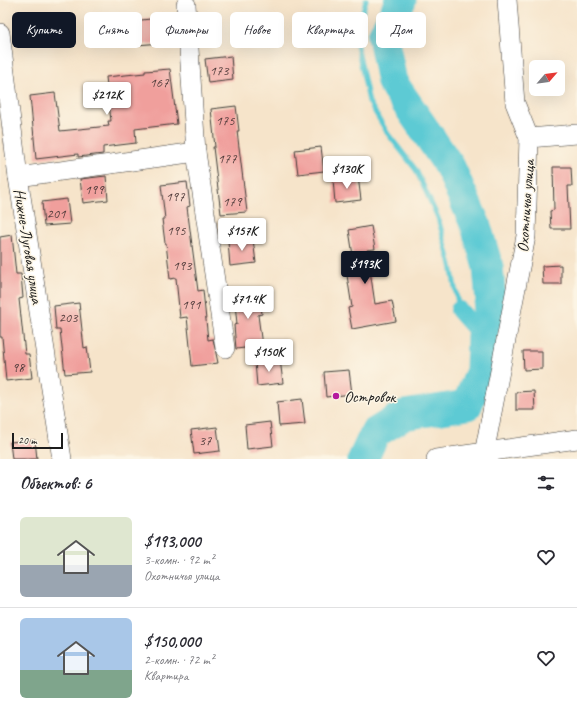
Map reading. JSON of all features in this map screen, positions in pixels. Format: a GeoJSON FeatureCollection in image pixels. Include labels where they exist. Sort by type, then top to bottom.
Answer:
{"type":"FeatureCollection","features":[{"type":"Feature","properties":{"kind":"street","name":"Охотничья улица"},"geometry":{"type":"LineString","coordinates":[[483,456],[526,236],[529,138],[516,103],[507,0]]}},
{"type":"Feature","properties":{"kind":"street"},"geometry":{"type":"LineString","coordinates":[[186,5],[196,152],[225,348]]}},
{"type":"Feature","properties":{"kind":"street","name":"Нижне-Луговая улица"},"geometry":{"type":"LineString","coordinates":[[0,33],[18,177],[62,459]]}},
{"type":"Feature","properties":{"kind":"street"},"geometry":{"type":"LineString","coordinates":[[529,138],[577,134]]}},
{"type":"Feature","properties":{"kind":"street"},"geometry":{"type":"LineString","coordinates":[[18,177],[196,152]]}},
{"type":"Feature","properties":{"kind":"street"},"geometry":{"type":"LineString","coordinates":[[436,459],[483,456],[577,439]]}},
{"type":"Feature","properties":{"kind":"building"},"geometry":{"type":"Polygon","coordinates":[[[150,19],[150,44],[142,45],[142,20],[150,19]]]}},
{"type":"Feature","properties":{"kind":"building"},"geometry":{"type":"Polygon","coordinates":[[[231,56],[233,80],[208,83],[205,59],[231,56]]]}},
{"type":"Feature","properties":{"kind":"building"},"geometry":{"type":"Polygon","coordinates":[[[170,69],[177,124],[135,129],[136,143],[103,147],[103,154],[78,157],[78,154],[36,159],[30,96],[55,93],[60,131],[109,126],[108,121],[111,121],[106,77],[170,69]]]}},
{"type":"Feature","properties":{"kind":"building"},"geometry":{"type":"Polygon","coordinates":[[[236,106],[239,131],[237,131],[247,212],[221,214],[213,147],[215,147],[211,109],[236,106]]]}},
{"type":"Feature","properties":{"kind":"building"},"geometry":{"type":"Polygon","coordinates":[[[321,147],[324,171],[298,174],[295,150],[321,147]]]}},
{"type":"Feature","properties":{"kind":"building"},"geometry":{"type":"Polygon","coordinates":[[[553,167],[571,167],[572,186],[568,186],[570,229],[551,229],[550,211],[554,210],[553,167]]]}},
{"type":"Feature","properties":{"kind":"building"},"geometry":{"type":"Polygon","coordinates":[[[106,176],[108,200],[83,203],[80,179],[106,176]]]}},
{"type":"Feature","properties":{"kind":"building"},"geometry":{"type":"Polygon","coordinates":[[[358,176],[361,200],[335,203],[333,179],[358,176]]]}},
{"type":"Feature","properties":{"kind":"building"},"geometry":{"type":"Polygon","coordinates":[[[187,182],[190,206],[187,207],[198,291],[203,290],[208,340],[213,339],[218,363],[192,366],[187,317],[180,318],[176,278],[170,279],[162,219],[165,219],[161,185],[187,182]]]}},
{"type":"Feature","properties":{"kind":"building"},"geometry":{"type":"Polygon","coordinates":[[[67,199],[70,224],[44,226],[42,202],[67,199]]]}},
{"type":"Feature","properties":{"kind":"building"},"geometry":{"type":"Polygon","coordinates":[[[371,226],[375,249],[367,250],[375,304],[392,301],[396,321],[352,329],[348,308],[352,307],[346,269],[355,268],[349,230],[371,226]]]}},
{"type":"Feature","properties":{"kind":"building"},"geometry":{"type":"Polygon","coordinates":[[[12,235],[16,274],[21,274],[23,298],[19,299],[25,354],[29,354],[32,378],[6,381],[2,337],[0,337],[0,237],[12,235]]]}},
{"type":"Feature","properties":{"kind":"building"},"geometry":{"type":"Polygon","coordinates":[[[253,239],[256,263],[230,266],[228,241],[253,239]]]}},
{"type":"Feature","properties":{"kind":"building"},"geometry":{"type":"Polygon","coordinates":[[[561,265],[561,284],[543,284],[542,266],[561,265]]]}},
{"type":"Feature","properties":{"kind":"building"},"geometry":{"type":"Polygon","coordinates":[[[259,290],[262,314],[258,315],[262,346],[236,349],[234,325],[237,324],[234,293],[259,290]]]}},
{"type":"Feature","properties":{"kind":"building"},"geometry":{"type":"Polygon","coordinates":[[[79,303],[84,348],[87,347],[90,372],[65,374],[60,330],[56,330],[54,306],[79,303]]]}},
{"type":"Feature","properties":{"kind":"building"},"geometry":{"type":"Polygon","coordinates":[[[523,351],[542,351],[542,369],[524,370],[523,351]]]}},
{"type":"Feature","properties":{"kind":"building"},"geometry":{"type":"Polygon","coordinates":[[[280,359],[283,383],[257,386],[255,362],[280,359]]]}},
{"type":"Feature","properties":{"kind":"building"},"geometry":{"type":"Polygon","coordinates":[[[349,370],[352,394],[326,397],[324,372],[349,370]]]}},
{"type":"Feature","properties":{"kind":"building"},"geometry":{"type":"Polygon","coordinates":[[[534,391],[535,410],[516,410],[516,392],[534,391]]]}},
{"type":"Feature","properties":{"kind":"building"},"geometry":{"type":"Polygon","coordinates":[[[302,399],[305,424],[279,426],[277,402],[302,399]]]}},
{"type":"Feature","properties":{"kind":"building"},"geometry":{"type":"Polygon","coordinates":[[[270,422],[273,446],[247,449],[245,425],[270,422]]]}},
{"type":"Feature","properties":{"kind":"building"},"geometry":{"type":"Polygon","coordinates":[[[217,427],[220,451],[194,454],[191,430],[217,427]]]}},
{"type":"Feature","properties":{"kind":"building"},"geometry":{"type":"Polygon","coordinates":[[[35,440],[37,459],[12,459],[10,442],[35,440]]]}},
{"type":"Feature","properties":{"kind":"waterway"},"geometry":{"type":"LineString","coordinates":[[366,0],[355,36],[369,102],[388,134],[416,170],[438,218],[451,265],[459,310]]}},
{"type":"Feature","properties":{"kind":"waterway"},"geometry":{"type":"LineString","coordinates":[[363,459],[375,433],[404,415],[467,405],[481,371],[482,336],[491,302],[488,267],[476,226],[450,167],[392,82],[383,36],[401,0]]}},
{"type":"Feature","properties":{"kind":"waterway"},"geometry":{"type":"LineString","coordinates":[[459,310],[482,336]]}},
{"type":"Feature","properties":{"kind":"place","name":"Островок"},"geometry":{"type":"Point","coordinates":[336,396]}}]}
